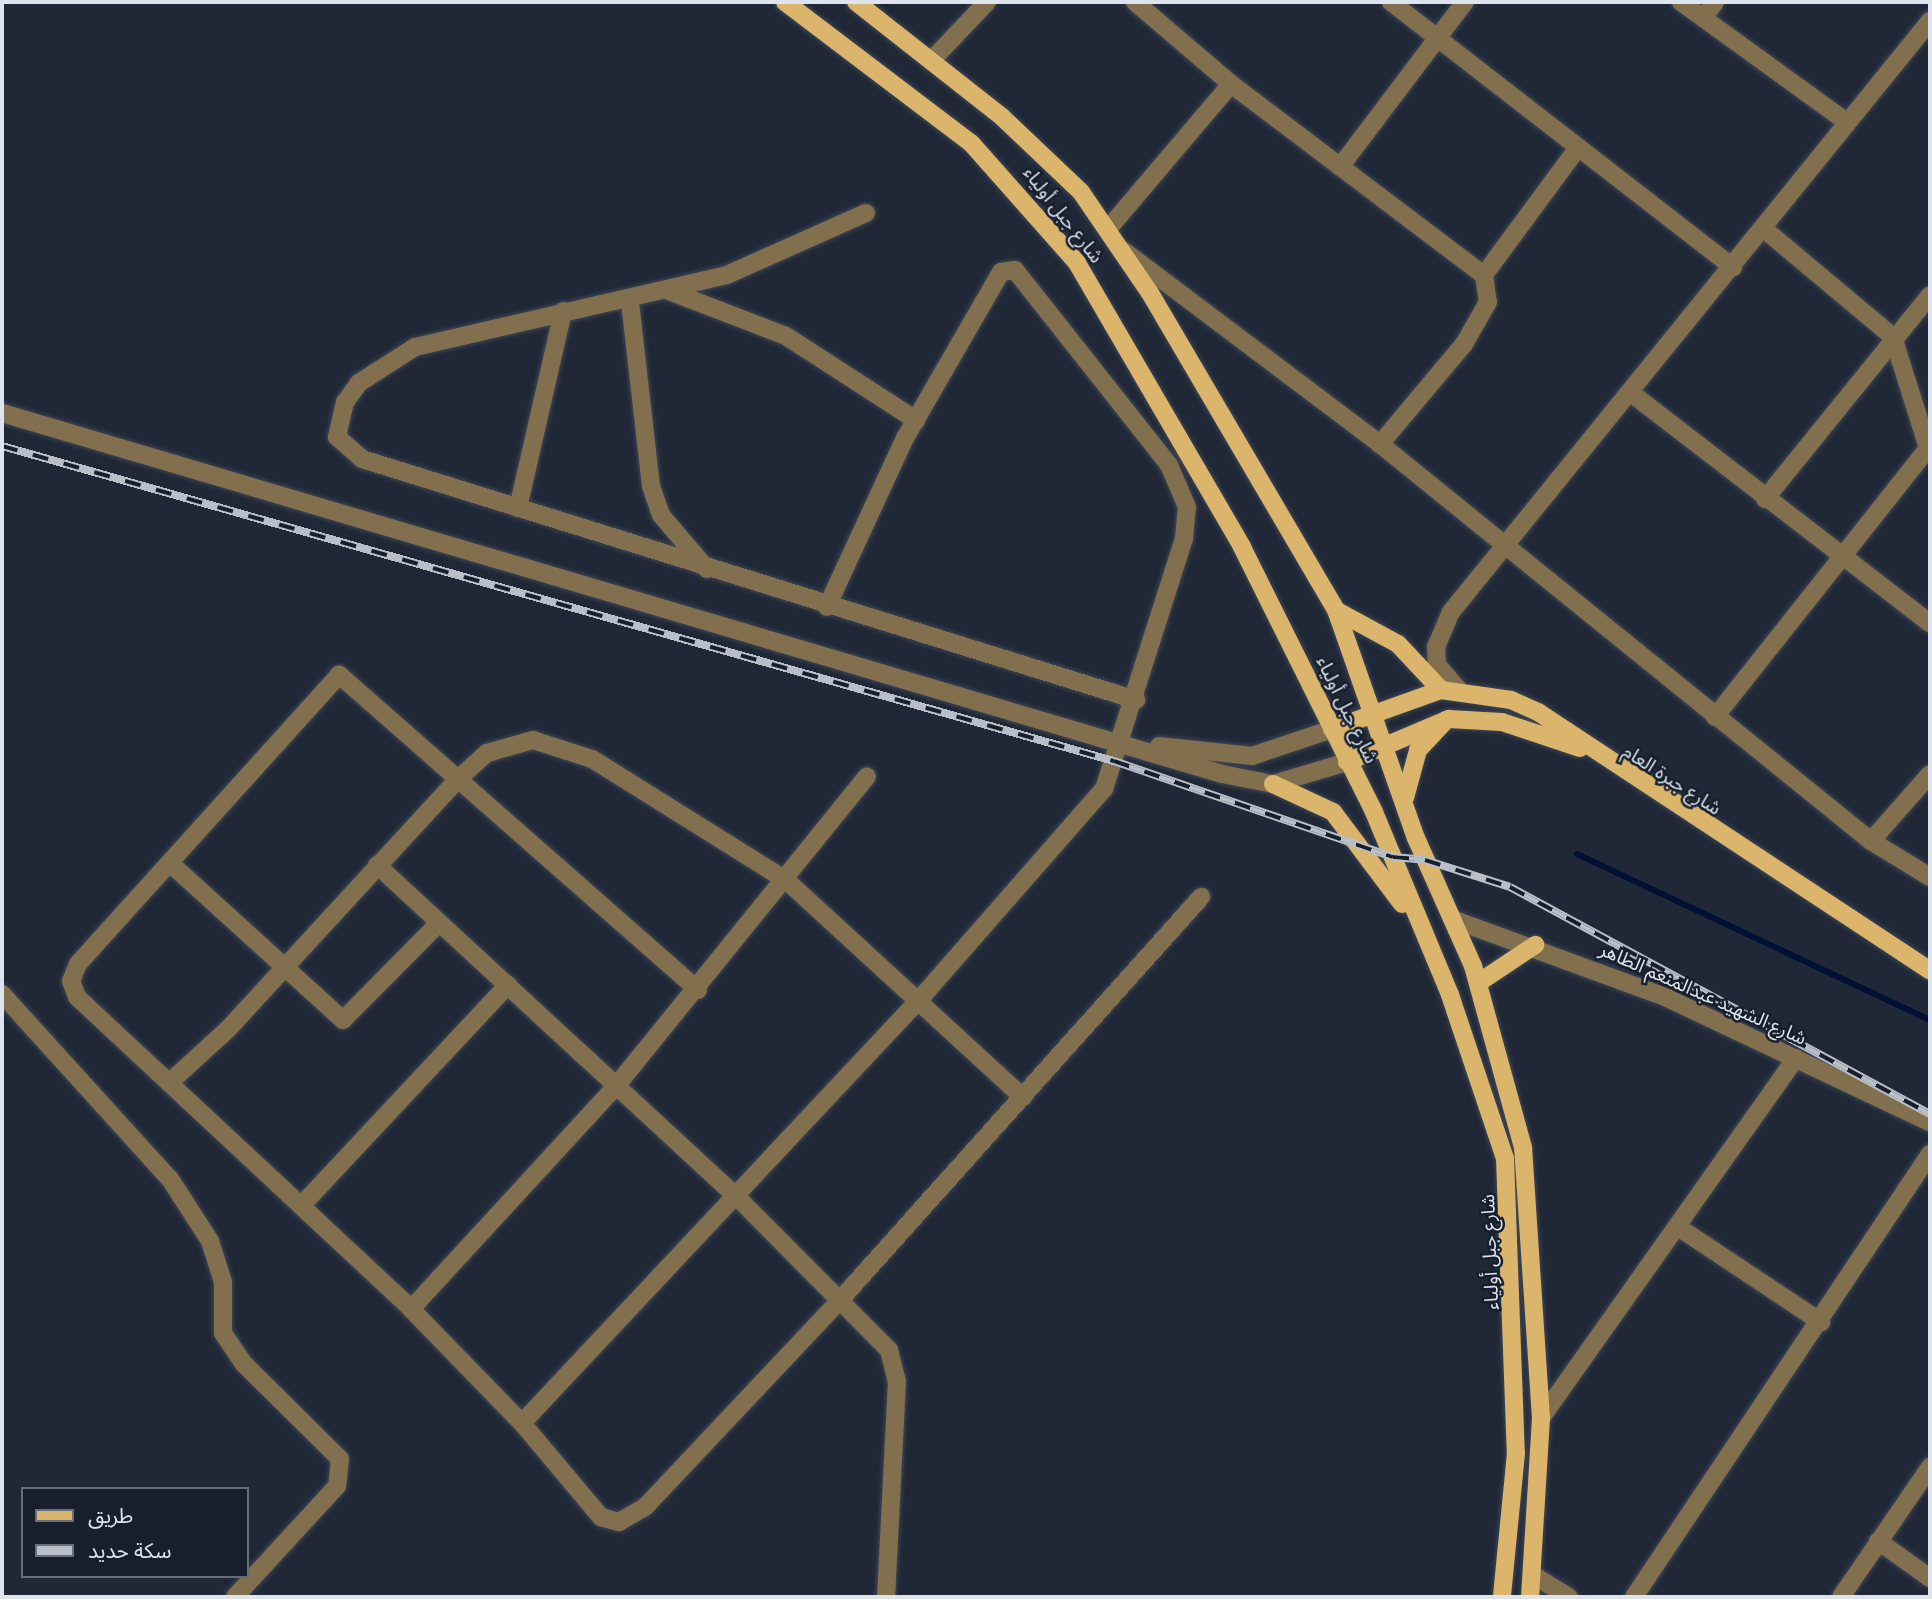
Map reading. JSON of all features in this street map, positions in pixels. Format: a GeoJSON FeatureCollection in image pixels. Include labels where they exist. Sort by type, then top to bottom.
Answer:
{"type":"FeatureCollection","features":[{"type":"Feature","properties":{"kind":"main road","name":"شارع جبل أولياء"},"geometry":{"type":"LineString","coordinates":[[785,2],[971,143],[1077,263],[1242,547],[1348,762],[1430,950],[1505,1158],[1511,1206],[1516,1453],[1502,1597]]}},
{"type":"Feature","properties":{"kind":"main road","name":"شارع جبل أولياء"},"geometry":{"type":"LineString","coordinates":[[856,2],[1052,161],[1110,235],[1150,293],[1336,610],[1387,743],[1404,804],[1478,983],[1523,1147],[1541,1418],[1530,1597]]}},
{"type":"Feature","properties":{"kind":"main road"},"geometry":{"type":"LineString","coordinates":[[1336,610],[1398,644],[1450,689]]}},
{"type":"Feature","properties":{"kind":"main road"},"geometry":{"type":"LineString","coordinates":[[1332,729],[1375,709],[1450,689]]}},
{"type":"Feature","properties":{"kind":"main road","name":"شارع جبرة العام"},"geometry":{"type":"LineString","coordinates":[[1450,689],[1538,712],[1593,753],[1930,970]]}},
{"type":"Feature","properties":{"kind":"main road"},"geometry":{"type":"LineString","coordinates":[[1404,804],[1418,750],[1449,719]]}},
{"type":"Feature","properties":{"kind":"main road"},"geometry":{"type":"LineString","coordinates":[[1348,762],[1387,743],[1449,719],[1502,722],[1593,753]]}},
{"type":"Feature","properties":{"kind":"main road"},"geometry":{"type":"LineString","coordinates":[[1273,784],[1333,812],[1390,883],[1430,950]]}},
{"type":"Feature","properties":{"kind":"main road"},"geometry":{"type":"LineString","coordinates":[[1478,983],[1535,945]]}},
{"type":"Feature","properties":{"kind":"street"},"geometry":{"type":"LineString","coordinates":[[932,61],[987,2]]}},
{"type":"Feature","properties":{"kind":"street"},"geometry":{"type":"LineString","coordinates":[[1135,2],[1231,84],[1483,275],[1488,302],[1464,344],[1380,444]]}},
{"type":"Feature","properties":{"kind":"street"},"geometry":{"type":"LineString","coordinates":[[1391,2],[1577,149],[1733,267]]}},
{"type":"Feature","properties":{"kind":"street"},"geometry":{"type":"LineString","coordinates":[[1340,167],[1435,37],[1465,2]]}},
{"type":"Feature","properties":{"kind":"street"},"geometry":{"type":"LineString","coordinates":[[1681,2],[1847,122]]}},
{"type":"Feature","properties":{"kind":"street"},"geometry":{"type":"LineString","coordinates":[[1703,18],[1715,2]]}},
{"type":"Feature","properties":{"kind":"street"},"geometry":{"type":"LineString","coordinates":[[1450,689],[1437,665],[1436,647],[1451,612],[1930,21]]}},
{"type":"Feature","properties":{"kind":"street"},"geometry":{"type":"LineString","coordinates":[[1231,84],[1110,235],[1380,444],[1501,547],[1871,841],[1930,877]]}},
{"type":"Feature","properties":{"kind":"street"},"geometry":{"type":"LineString","coordinates":[[1483,275],[1577,149]]}},
{"type":"Feature","properties":{"kind":"street"},"geometry":{"type":"LineString","coordinates":[[866,213],[769,260],[669,291],[630,302],[563,311],[415,347],[359,383],[338,419],[337,437],[362,459],[708,570],[1136,700]]}},
{"type":"Feature","properties":{"kind":"street"},"geometry":{"type":"LineString","coordinates":[[1714,717],[1841,555],[1929,451],[1893,337],[1764,229]]}},
{"type":"Feature","properties":{"kind":"street"},"geometry":{"type":"LineString","coordinates":[[522,1423],[734,1194],[919,1000],[1092,806],[1127,743],[1136,700],[1184,539],[1187,507],[1181,484],[1015,270],[1001,272],[916,420],[827,607]]}},
{"type":"Feature","properties":{"kind":"street"},"geometry":{"type":"LineString","coordinates":[[669,291],[786,335],[916,420]]}},
{"type":"Feature","properties":{"kind":"street"},"geometry":{"type":"LineString","coordinates":[[1765,499],[1893,337],[1930,295]]}},
{"type":"Feature","properties":{"kind":"street"},"geometry":{"type":"LineString","coordinates":[[630,302],[650,486],[661,515],[708,570]]}},
{"type":"Feature","properties":{"kind":"street"},"geometry":{"type":"LineString","coordinates":[[518,508],[563,311]]}},
{"type":"Feature","properties":{"kind":"street"},"geometry":{"type":"LineString","coordinates":[[1631,393],[1765,499],[1930,623]]}},
{"type":"Feature","properties":{"kind":"street"},"geometry":{"type":"LineString","coordinates":[[2,413],[1273,784],[1348,762]]}},
{"type":"Feature","properties":{"kind":"street"},"geometry":{"type":"LineString","coordinates":[[698,990],[339,675],[78,964],[71,981],[77,996],[411,1309],[522,1423],[601,1517],[619,1522],[645,1507],[841,1299],[1201,897]]}},
{"type":"Feature","properties":{"kind":"street"},"geometry":{"type":"LineString","coordinates":[[1127,743],[1252,756],[1332,729]]}},
{"type":"Feature","properties":{"kind":"street"},"geometry":{"type":"LineString","coordinates":[[169,1083],[229,1028],[282,964],[458,779],[510,743],[562,745],[787,881],[1023,1097]]}},
{"type":"Feature","properties":{"kind":"street"},"geometry":{"type":"LineString","coordinates":[[1871,841],[1930,774]]}},
{"type":"Feature","properties":{"kind":"street"},"geometry":{"type":"LineString","coordinates":[[411,1309],[618,1084],[787,881],[867,776]]}},
{"type":"Feature","properties":{"kind":"street"},"geometry":{"type":"LineString","coordinates":[[171,864],[343,1020],[439,923]]}},
{"type":"Feature","properties":{"kind":"street"},"geometry":{"type":"LineString","coordinates":[[377,865],[618,1084],[881,1338],[895,1365],[886,1597]]}},
{"type":"Feature","properties":{"kind":"street","name":"شارع الشهيد عبدالمنعم الطاهر"},"geometry":{"type":"LineString","coordinates":[[1452,919],[1535,945],[1796,1058],[1930,1122]]}},
{"type":"Feature","properties":{"kind":"street"},"geometry":{"type":"LineString","coordinates":[[301,1206],[508,985]]}},
{"type":"Feature","properties":{"kind":"street"},"geometry":{"type":"LineString","coordinates":[[2,994],[170,1179],[210,1241],[223,1283],[223,1333],[243,1363],[340,1459],[337,1486],[235,1597]]}},
{"type":"Feature","properties":{"kind":"street"},"geometry":{"type":"LineString","coordinates":[[1541,1418],[1796,1058]]}},
{"type":"Feature","properties":{"kind":"street"},"geometry":{"type":"LineString","coordinates":[[1634,1597],[1821,1322],[1930,1154]]}},
{"type":"Feature","properties":{"kind":"street"},"geometry":{"type":"LineString","coordinates":[[1678,1227],[1821,1322]]}},
{"type":"Feature","properties":{"kind":"street"},"geometry":{"type":"LineString","coordinates":[[1841,1597],[1930,1467]]}},
{"type":"Feature","properties":{"kind":"street"},"geometry":{"type":"LineString","coordinates":[[1878,1541],[1930,1578]]}},
{"type":"Feature","properties":{"kind":"street"},"geometry":{"type":"LineString","coordinates":[[1533,1575],[1569,1597]]}},
{"type":"Feature","properties":{"kind":"waterway"},"geometry":{"type":"LineString","coordinates":[[1577,854],[1930,1020]]}},
{"type":"Feature","properties":{"kind":"railway"},"geometry":{"type":"LineString","coordinates":[[2,446],[1114,761],[1393,857],[1425,860],[1510,887],[1930,1114]]}}]}
